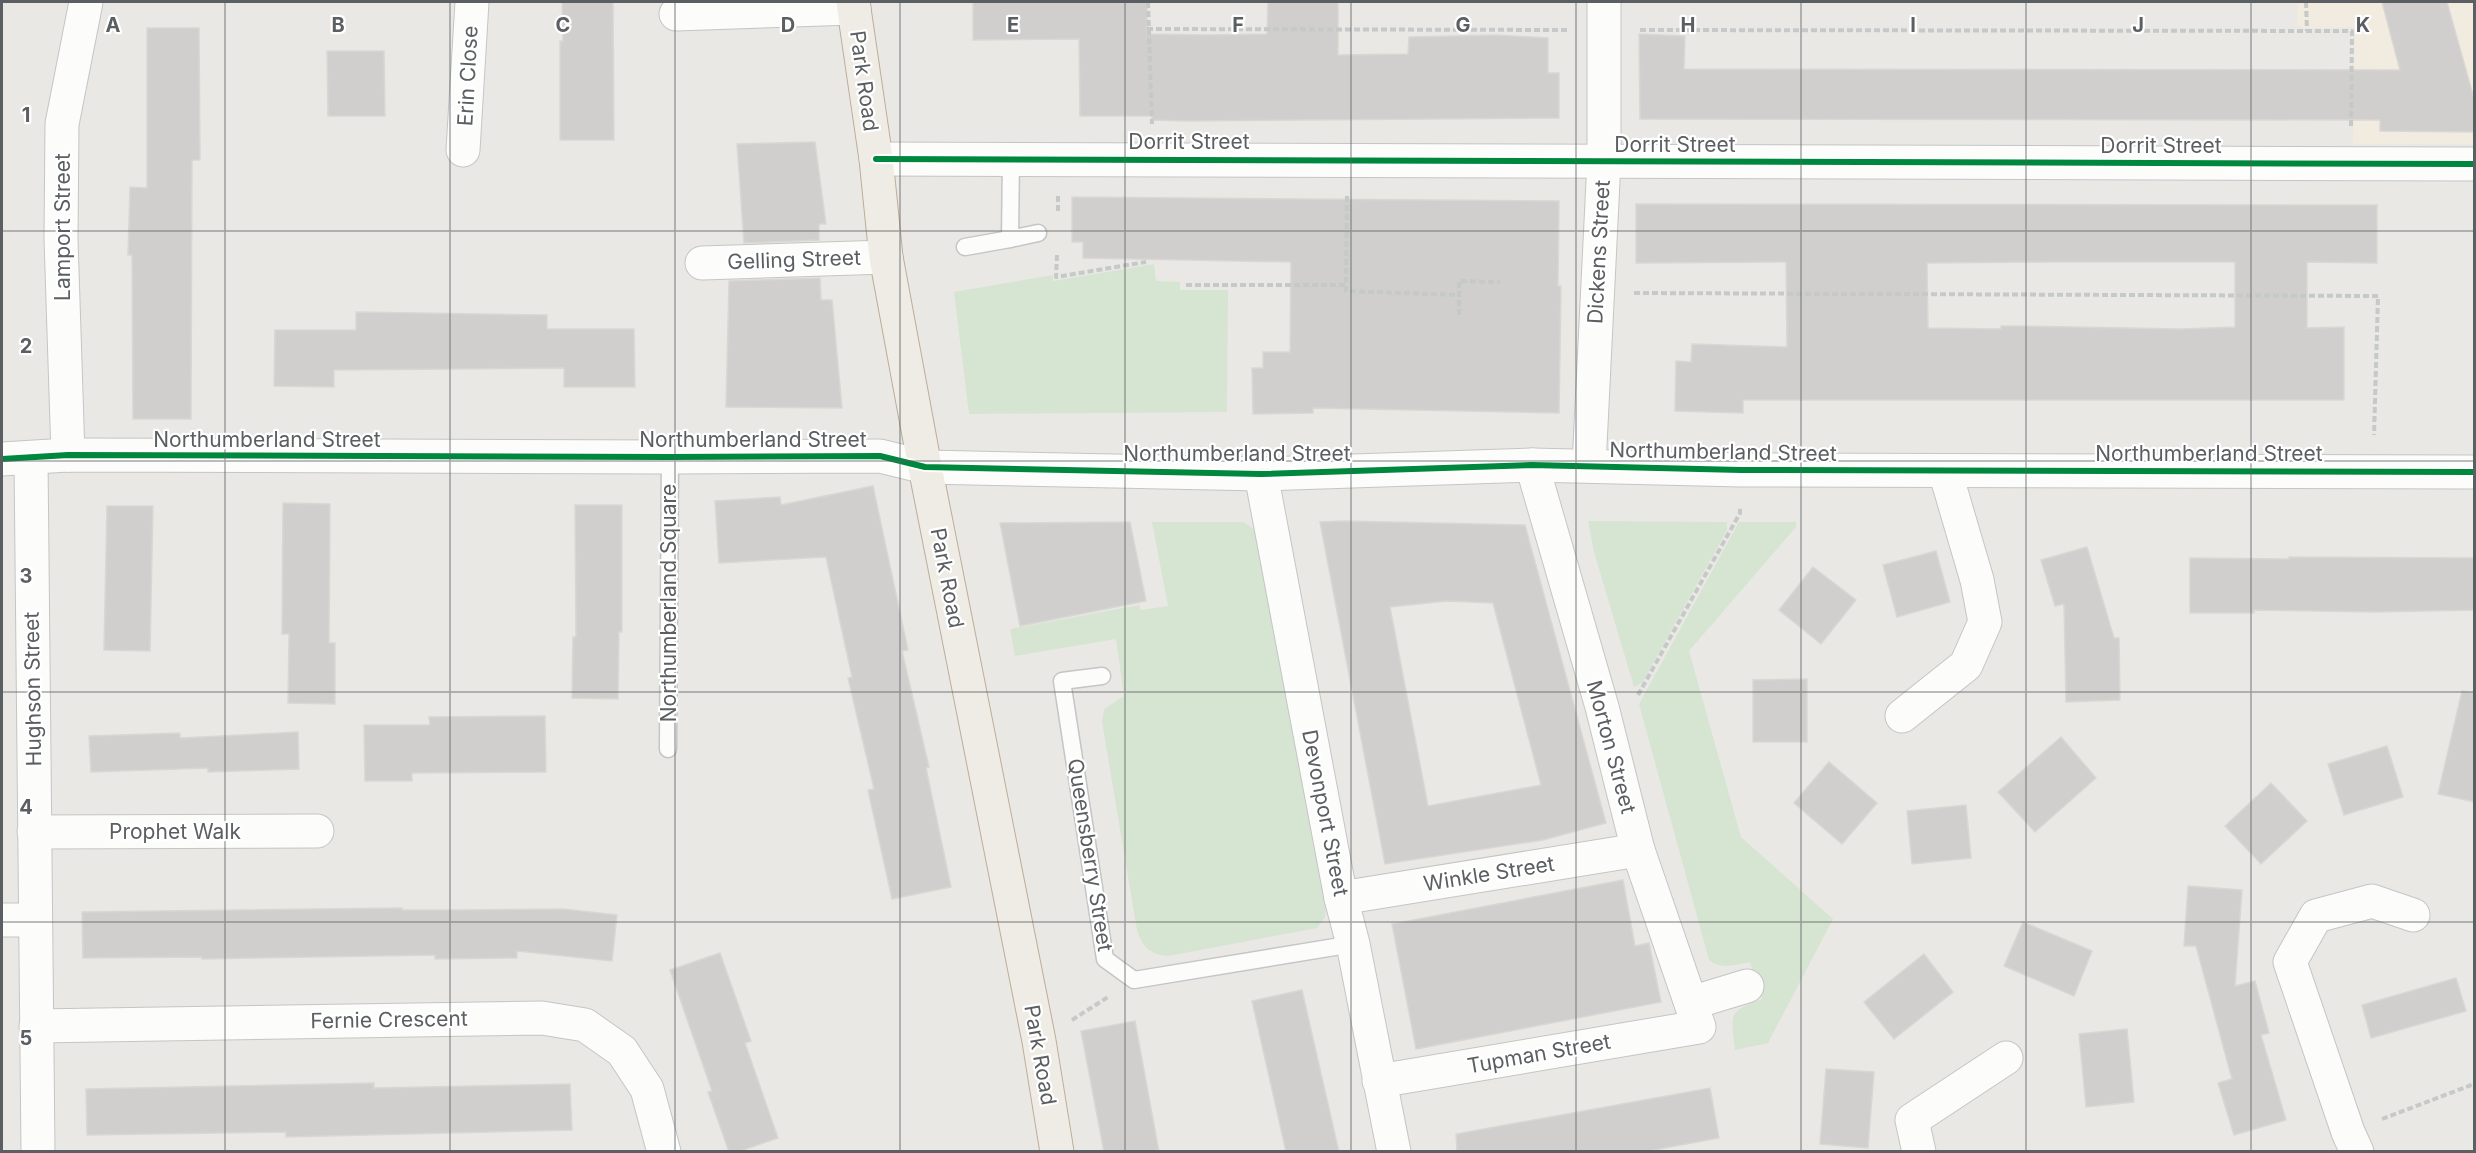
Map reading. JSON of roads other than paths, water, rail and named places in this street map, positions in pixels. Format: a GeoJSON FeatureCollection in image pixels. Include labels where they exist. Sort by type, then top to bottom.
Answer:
{"type":"FeatureCollection","features":[{"type":"Feature","properties":{"kind":"highway","name":"Park Road"},"geometry":{"type":"LineString","coordinates":[[853,5],[876,159],[886,257],[925,467],[1039,1041],[1057,1152]]}},
{"type":"Feature","properties":{"kind":"street","name":"Lamport Street"},"geometry":{"type":"LineString","coordinates":[[68,455],[61,239],[62,124],[86,2]]}},
{"type":"Feature","properties":{"kind":"street","name":"Erin Close"},"geometry":{"type":"LineString","coordinates":[[464,150],[472,2]]}},
{"type":"Feature","properties":{"kind":"street"},"geometry":{"type":"LineString","coordinates":[[676,14],[853,5]]}},
{"type":"Feature","properties":{"kind":"street","name":"Dickens Street"},"geometry":{"type":"LineString","coordinates":[[1589,466],[1604,161],[1604,16]]}},
{"type":"Feature","properties":{"kind":"street","name":"Dorrit Street"},"geometry":{"type":"LineString","coordinates":[[876,159],[1153,158],[2475,164]]}},
{"type":"Feature","properties":{"kind":"street","name":"Gelling Street"},"geometry":{"type":"LineString","coordinates":[[702,263],[886,257]]}},
{"type":"Feature","properties":{"kind":"street","name":"Northumberland Street"},"geometry":{"type":"LineString","coordinates":[[16,459],[68,455],[670,458],[880,456],[925,467],[1261,474],[1532,465],[1741,470],[2475,472]]}},
{"type":"Feature","properties":{"kind":"street","name":"Hughson Street"},"geometry":{"type":"LineString","coordinates":[[16,459],[34,832],[38,1152]]}},
{"type":"Feature","properties":{"kind":"street","name":"Morton Street"},"geometry":{"type":"LineString","coordinates":[[1532,465],[1602,707],[1638,850],[1695,1015]]}},
{"type":"Feature","properties":{"kind":"street"},"geometry":{"type":"LineString","coordinates":[[1902,716],[1966,665],[1985,622],[1977,580],[1945,471]]}},
{"type":"Feature","properties":{"kind":"street","name":"Devonport Street"},"geometry":{"type":"LineString","coordinates":[[1261,474],[1341,898],[1353,944],[1394,1152]]}},
{"type":"Feature","properties":{"kind":"street","name":"Prophet Walk"},"geometry":{"type":"LineString","coordinates":[[34,832],[316,831]]}},
{"type":"Feature","properties":{"kind":"street","name":"Winkle Street"},"geometry":{"type":"LineString","coordinates":[[1341,898],[1638,850]]}},
{"type":"Feature","properties":{"kind":"street"},"geometry":{"type":"LineString","coordinates":[[2353,1142],[2290,962],[2316,916],[2372,901],[2413,915]]}},
{"type":"Feature","properties":{"kind":"street"},"geometry":{"type":"LineString","coordinates":[[2,920],[35,920]]}},
{"type":"Feature","properties":{"kind":"street","name":"Tupman Street"},"geometry":{"type":"LineString","coordinates":[[1379,1081],[1695,1015],[1747,986]]}},
{"type":"Feature","properties":{"kind":"street","name":"Fernie Crescent"},"geometry":{"type":"LineString","coordinates":[[36,1026],[542,1018],[585,1025],[622,1051],[647,1089],[664,1152]]}},
{"type":"Feature","properties":{"kind":"street"},"geometry":{"type":"LineString","coordinates":[[1919,1152],[1912,1120],[2006,1058]]}},
{"type":"Feature","properties":{"kind":"lane"},"geometry":{"type":"LineString","coordinates":[[1010,239],[1011,158]]}},
{"type":"Feature","properties":{"kind":"lane"},"geometry":{"type":"LineString","coordinates":[[965,247],[1038,233]]}},
{"type":"Feature","properties":{"kind":"lane","name":"Northumberland Square"},"geometry":{"type":"LineString","coordinates":[[668,749],[670,458]]}},
{"type":"Feature","properties":{"kind":"lane","name":"Queensberry Street"},"geometry":{"type":"LineString","coordinates":[[1102,676],[1062,681],[1105,959],[1134,980],[1353,944]]}}]}
